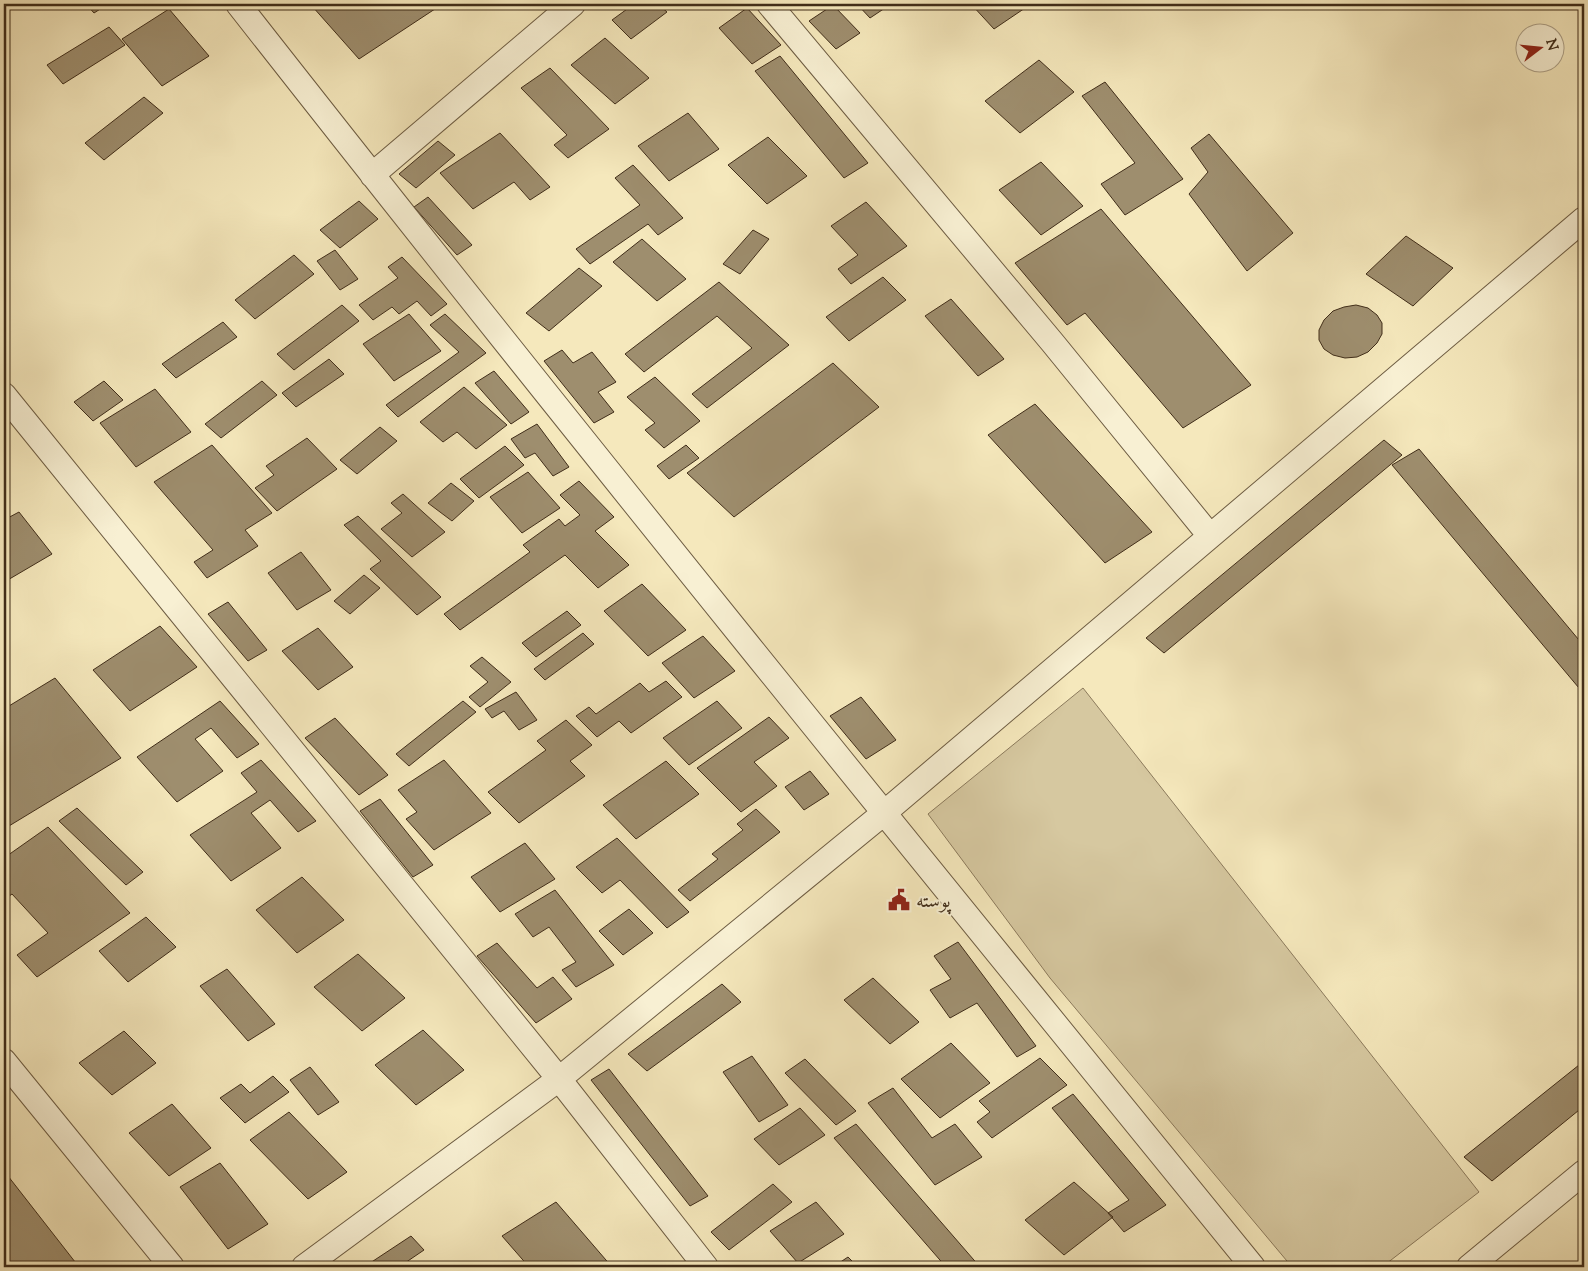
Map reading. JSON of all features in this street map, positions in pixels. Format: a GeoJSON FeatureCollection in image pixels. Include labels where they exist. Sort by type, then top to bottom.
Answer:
{"type":"FeatureCollection","features":[{"type":"Feature","properties":{"kind":"street"},"geometry":{"type":"LineString","coordinates":[[238,4],[372,175],[884,813],[1253,1267]]}},
{"type":"Feature","properties":{"kind":"street"},"geometry":{"type":"LineString","coordinates":[[372,175],[573,4]]}},
{"type":"Feature","properties":{"kind":"street"},"geometry":{"type":"LineString","coordinates":[[769,4],[1052,342],[1210,536]]}},
{"type":"Feature","properties":{"kind":"street"},"geometry":{"type":"LineString","coordinates":[[304,1267],[559,1079],[884,813],[1584,218]]}},
{"type":"Feature","properties":{"kind":"street"},"geometry":{"type":"LineString","coordinates":[[4,395],[559,1079],[706,1267]]}},
{"type":"Feature","properties":{"kind":"street"},"geometry":{"type":"LineString","coordinates":[[4,1061],[172,1267]]}},
{"type":"Feature","properties":{"kind":"street"},"geometry":{"type":"LineString","coordinates":[[1469,1267],[1584,1172]]}},
{"type":"Feature","properties":{"kind":"shaded area"},"geometry":{"type":"Polygon","coordinates":[[[1083,688],[1479,1192],[1382,1267],[1292,1267],[1050,978],[928,814],[1083,688]]]}},
{"type":"Feature","properties":{"kind":"building"},"geometry":{"type":"Polygon","coordinates":[[[86,4],[108,4],[94,13],[86,4]]]}},
{"type":"Feature","properties":{"kind":"building"},"geometry":{"type":"Polygon","coordinates":[[[316,4],[441,5],[359,59],[312,6],[316,4]]]}},
{"type":"Feature","properties":{"kind":"building"},"geometry":{"type":"Polygon","coordinates":[[[634,4],[658,4],[667,12],[631,39],[612,20],[634,4]]]}},
{"type":"Feature","properties":{"kind":"building"},"geometry":{"type":"Polygon","coordinates":[[[857,4],[891,4],[870,18],[857,4]]]}},
{"type":"Feature","properties":{"kind":"building"},"geometry":{"type":"Polygon","coordinates":[[[971,4],[1031,4],[994,29],[971,4]]]}},
{"type":"Feature","properties":{"kind":"building"},"geometry":{"type":"Polygon","coordinates":[[[833,5],[860,33],[836,49],[809,21],[833,5]]]}},
{"type":"Feature","properties":{"kind":"building"},"geometry":{"type":"Polygon","coordinates":[[[747,8],[781,45],[752,64],[719,28],[747,8]]]}},
{"type":"Feature","properties":{"kind":"building"},"geometry":{"type":"Polygon","coordinates":[[[169,9],[209,56],[162,86],[122,39],[169,9]]]}},
{"type":"Feature","properties":{"kind":"building"},"geometry":{"type":"Polygon","coordinates":[[[109,27],[125,45],[63,84],[47,65],[109,27]]]}},
{"type":"Feature","properties":{"kind":"building"},"geometry":{"type":"Polygon","coordinates":[[[605,38],[649,78],[615,104],[571,65],[605,38]]]}},
{"type":"Feature","properties":{"kind":"building"},"geometry":{"type":"Polygon","coordinates":[[[780,56],[868,163],[844,178],[755,71],[780,56]]]}},
{"type":"Feature","properties":{"kind":"building"},"geometry":{"type":"Polygon","coordinates":[[[1039,60],[1074,92],[1020,133],[985,101],[1039,60]]]}},
{"type":"Feature","properties":{"kind":"building"},"geometry":{"type":"Polygon","coordinates":[[[550,68],[609,129],[568,158],[554,145],[567,135],[521,88],[550,68]]]}},
{"type":"Feature","properties":{"kind":"building"},"geometry":{"type":"Polygon","coordinates":[[[1105,82],[1183,179],[1125,215],[1101,184],[1135,163],[1082,96],[1105,82]]]}},
{"type":"Feature","properties":{"kind":"building"},"geometry":{"type":"Polygon","coordinates":[[[144,97],[163,113],[104,160],[85,143],[144,97]]]}},
{"type":"Feature","properties":{"kind":"building"},"geometry":{"type":"Polygon","coordinates":[[[688,113],[719,149],[669,181],[638,146],[688,113]]]}},
{"type":"Feature","properties":{"kind":"building"},"geometry":{"type":"Polygon","coordinates":[[[500,133],[550,187],[530,200],[514,182],[473,209],[440,173],[500,133]]]}},
{"type":"Feature","properties":{"kind":"building"},"geometry":{"type":"Polygon","coordinates":[[[1209,134],[1293,233],[1247,271],[1189,194],[1208,172],[1191,148],[1209,134]]]}},
{"type":"Feature","properties":{"kind":"building"},"geometry":{"type":"Polygon","coordinates":[[[768,137],[807,176],[767,204],[728,165],[768,137]]]}},
{"type":"Feature","properties":{"kind":"building"},"geometry":{"type":"Polygon","coordinates":[[[438,141],[455,155],[416,188],[399,174],[438,141]]]}},
{"type":"Feature","properties":{"kind":"building"},"geometry":{"type":"Polygon","coordinates":[[[1041,162],[1083,206],[1041,235],[999,190],[1041,162]]]}},
{"type":"Feature","properties":{"kind":"building"},"geometry":{"type":"Polygon","coordinates":[[[633,165],[683,218],[658,235],[648,224],[590,264],[576,249],[640,205],[615,178],[633,165]]]}},
{"type":"Feature","properties":{"kind":"building"},"geometry":{"type":"Polygon","coordinates":[[[428,197],[472,245],[457,255],[414,207],[428,197]]]}},
{"type":"Feature","properties":{"kind":"building"},"geometry":{"type":"Polygon","coordinates":[[[359,201],[378,219],[340,248],[320,230],[359,201]]]}},
{"type":"Feature","properties":{"kind":"building"},"geometry":{"type":"Polygon","coordinates":[[[866,202],[907,246],[851,284],[838,269],[858,255],[831,226],[866,202]]]}},
{"type":"Feature","properties":{"kind":"building"},"geometry":{"type":"Polygon","coordinates":[[[1101,209],[1251,385],[1183,428],[1085,313],[1067,325],[1015,263],[1101,209]]]}},
{"type":"Feature","properties":{"kind":"building"},"geometry":{"type":"Polygon","coordinates":[[[753,230],[769,239],[740,274],[723,264],[753,230]]]}},
{"type":"Feature","properties":{"kind":"building"},"geometry":{"type":"Polygon","coordinates":[[[1406,236],[1453,268],[1413,306],[1366,274],[1406,236]]]}},
{"type":"Feature","properties":{"kind":"building"},"geometry":{"type":"Polygon","coordinates":[[[642,239],[686,279],[657,301],[613,262],[642,239]]]}},
{"type":"Feature","properties":{"kind":"building"},"geometry":{"type":"Polygon","coordinates":[[[335,250],[358,279],[340,290],[317,261],[335,250]]]}},
{"type":"Feature","properties":{"kind":"building"},"geometry":{"type":"Polygon","coordinates":[[[294,255],[314,274],[255,319],[235,300],[294,255]]]}},
{"type":"Feature","properties":{"kind":"building"},"geometry":{"type":"Polygon","coordinates":[[[402,257],[447,304],[431,316],[417,301],[399,314],[392,307],[373,320],[359,305],[398,278],[388,267],[402,257]]]}},
{"type":"Feature","properties":{"kind":"building"},"geometry":{"type":"Polygon","coordinates":[[[579,268],[602,286],[549,331],[526,313],[579,268]]]}},
{"type":"Feature","properties":{"kind":"building"},"geometry":{"type":"Polygon","coordinates":[[[883,277],[906,300],[849,341],[826,317],[883,277]]]}},
{"type":"Feature","properties":{"kind":"building"},"geometry":{"type":"Polygon","coordinates":[[[719,282],[789,345],[707,408],[692,394],[752,348],[717,316],[644,372],[625,354],[719,282]]]}},
{"type":"Feature","properties":{"kind":"building"},"geometry":{"type":"Polygon","coordinates":[[[951,299],[1004,359],[978,376],[925,316],[951,299]]]}},
{"type":"Feature","properties":{"kind":"building"},"geometry":{"type":"Polygon","coordinates":[[[342,305],[359,321],[294,370],[277,354],[342,305]]]}},
{"type":"Feature","properties":{"kind":"building"},"geometry":{"type":"Polygon","coordinates":[[[1356,305],[1368,308],[1377,315],[1382,323],[1382,334],[1377,343],[1368,352],[1357,357],[1345,358],[1333,355],[1324,349],[1319,340],[1319,330],[1324,320],[1333,311],[1356,305]]]}},
{"type":"Feature","properties":{"kind":"building"},"geometry":{"type":"Polygon","coordinates":[[[409,314],[441,351],[394,381],[363,344],[409,314]]]}},
{"type":"Feature","properties":{"kind":"building"},"geometry":{"type":"Polygon","coordinates":[[[445,314],[486,353],[398,417],[386,405],[459,352],[430,325],[445,314]]]}},
{"type":"Feature","properties":{"kind":"building"},"geometry":{"type":"Polygon","coordinates":[[[223,322],[237,337],[176,378],[162,364],[223,322]]]}},
{"type":"Feature","properties":{"kind":"building"},"geometry":{"type":"Polygon","coordinates":[[[562,350],[573,363],[592,352],[616,382],[598,392],[614,412],[594,423],[544,361],[562,350]]]}},
{"type":"Feature","properties":{"kind":"building"},"geometry":{"type":"Polygon","coordinates":[[[329,359],[344,374],[296,407],[282,393],[329,359]]]}},
{"type":"Feature","properties":{"kind":"building"},"geometry":{"type":"Polygon","coordinates":[[[833,363],[879,407],[734,517],[687,473],[833,363]]]}},
{"type":"Feature","properties":{"kind":"building"},"geometry":{"type":"Polygon","coordinates":[[[494,371],[529,412],[511,424],[475,383],[494,371]]]}},
{"type":"Feature","properties":{"kind":"building"},"geometry":{"type":"Polygon","coordinates":[[[655,377],[700,421],[664,448],[645,430],[655,423],[627,397],[655,377]]]}},
{"type":"Feature","properties":{"kind":"building"},"geometry":{"type":"Polygon","coordinates":[[[104,381],[123,400],[93,421],[74,402],[104,381]]]}},
{"type":"Feature","properties":{"kind":"building"},"geometry":{"type":"Polygon","coordinates":[[[262,381],[277,395],[221,438],[205,424],[262,381]]]}},
{"type":"Feature","properties":{"kind":"building"},"geometry":{"type":"Polygon","coordinates":[[[464,387],[507,425],[476,449],[457,432],[443,442],[420,422],[464,387]]]}},
{"type":"Feature","properties":{"kind":"building"},"geometry":{"type":"Polygon","coordinates":[[[155,389],[191,432],[136,467],[100,423],[155,389]]]}},
{"type":"Feature","properties":{"kind":"building"},"geometry":{"type":"Polygon","coordinates":[[[1035,404],[1152,532],[1105,563],[988,435],[1035,404]]]}},
{"type":"Feature","properties":{"kind":"building"},"geometry":{"type":"Polygon","coordinates":[[[537,424],[569,467],[553,476],[535,453],[525,458],[511,439],[537,424]]]}},
{"type":"Feature","properties":{"kind":"building"},"geometry":{"type":"Polygon","coordinates":[[[380,427],[397,441],[357,474],[340,460],[380,427]]]}},
{"type":"Feature","properties":{"kind":"building"},"geometry":{"type":"Polygon","coordinates":[[[307,438],[337,469],[277,511],[255,488],[274,475],[266,466],[307,438]]]}},
{"type":"Feature","properties":{"kind":"building"},"geometry":{"type":"Polygon","coordinates":[[[1384,440],[1402,455],[1164,653],[1146,638],[1384,440]]]}},
{"type":"Feature","properties":{"kind":"building"},"geometry":{"type":"Polygon","coordinates":[[[212,445],[272,513],[245,530],[258,546],[207,578],[194,562],[213,550],[154,482],[212,445]]]}},
{"type":"Feature","properties":{"kind":"building"},"geometry":{"type":"Polygon","coordinates":[[[686,445],[699,458],[669,479],[657,466],[686,445]]]}},
{"type":"Feature","properties":{"kind":"building"},"geometry":{"type":"Polygon","coordinates":[[[505,446],[524,465],[479,498],[460,479],[505,446]]]}},
{"type":"Feature","properties":{"kind":"building"},"geometry":{"type":"Polygon","coordinates":[[[1419,449],[1584,646],[1584,694],[1392,465],[1419,449]]]}},
{"type":"Feature","properties":{"kind":"building"},"geometry":{"type":"Polygon","coordinates":[[[528,472],[560,508],[522,533],[490,497],[528,472]]]}},
{"type":"Feature","properties":{"kind":"building"},"geometry":{"type":"Polygon","coordinates":[[[579,481],[614,517],[595,531],[629,565],[598,588],[565,555],[460,630],[444,614],[530,552],[523,545],[559,519],[565,526],[580,515],[560,495],[579,481]]]}},
{"type":"Feature","properties":{"kind":"building"},"geometry":{"type":"Polygon","coordinates":[[[451,483],[474,501],[452,521],[428,503],[451,483]]]}},
{"type":"Feature","properties":{"kind":"building"},"geometry":{"type":"Polygon","coordinates":[[[403,494],[445,532],[412,557],[381,529],[402,513],[391,503],[403,494]]]}},
{"type":"Feature","properties":{"kind":"building"},"geometry":{"type":"Polygon","coordinates":[[[19,512],[52,554],[6,581],[4,578],[4,520],[19,512]]]}},
{"type":"Feature","properties":{"kind":"building"},"geometry":{"type":"Polygon","coordinates":[[[358,516],[441,597],[417,615],[370,569],[381,561],[344,525],[358,516]]]}},
{"type":"Feature","properties":{"kind":"building"},"geometry":{"type":"Polygon","coordinates":[[[301,552],[331,590],[297,610],[268,573],[301,552]]]}},
{"type":"Feature","properties":{"kind":"building"},"geometry":{"type":"Polygon","coordinates":[[[364,575],[380,588],[350,614],[334,601],[364,575]]]}},
{"type":"Feature","properties":{"kind":"building"},"geometry":{"type":"Polygon","coordinates":[[[642,584],[686,630],[648,656],[604,611],[642,584]]]}},
{"type":"Feature","properties":{"kind":"building"},"geometry":{"type":"Polygon","coordinates":[[[228,602],[267,650],[248,661],[208,614],[228,602]]]}},
{"type":"Feature","properties":{"kind":"building"},"geometry":{"type":"Polygon","coordinates":[[[567,611],[581,625],[536,657],[522,643],[567,611]]]}},
{"type":"Feature","properties":{"kind":"building"},"geometry":{"type":"Polygon","coordinates":[[[160,626],[197,667],[130,711],[93,670],[160,626]]]}},
{"type":"Feature","properties":{"kind":"building"},"geometry":{"type":"Polygon","coordinates":[[[318,628],[353,667],[318,690],[282,651],[318,628]]]}},
{"type":"Feature","properties":{"kind":"building"},"geometry":{"type":"Polygon","coordinates":[[[583,633],[594,644],[545,680],[534,669],[583,633]]]}},
{"type":"Feature","properties":{"kind":"building"},"geometry":{"type":"Polygon","coordinates":[[[703,636],[735,671],[694,698],[662,663],[703,636]]]}},
{"type":"Feature","properties":{"kind":"building"},"geometry":{"type":"Polygon","coordinates":[[[482,657],[511,682],[480,707],[469,697],[488,682],[470,666],[482,657]]]}},
{"type":"Feature","properties":{"kind":"building"},"geometry":{"type":"Polygon","coordinates":[[[55,678],[121,758],[4,829],[4,709],[55,678]]]}},
{"type":"Feature","properties":{"kind":"building"},"geometry":{"type":"Polygon","coordinates":[[[666,681],[682,697],[631,733],[619,721],[597,737],[576,716],[589,707],[596,714],[640,683],[649,692],[666,681]]]}},
{"type":"Feature","properties":{"kind":"building"},"geometry":{"type":"Polygon","coordinates":[[[516,692],[537,720],[519,730],[504,711],[492,718],[485,709],[516,692]]]}},
{"type":"Feature","properties":{"kind":"building"},"geometry":{"type":"Polygon","coordinates":[[[861,697],[896,740],[866,759],[830,716],[861,697]]]}},
{"type":"Feature","properties":{"kind":"building"},"geometry":{"type":"Polygon","coordinates":[[[220,701],[259,744],[237,758],[211,728],[195,739],[223,771],[177,802],[137,757],[220,701]]]}},
{"type":"Feature","properties":{"kind":"building"},"geometry":{"type":"Polygon","coordinates":[[[463,701],[476,712],[409,766],[396,754],[463,701]]]}},
{"type":"Feature","properties":{"kind":"building"},"geometry":{"type":"Polygon","coordinates":[[[717,701],[742,728],[689,765],[663,738],[717,701]]]}},
{"type":"Feature","properties":{"kind":"building"},"geometry":{"type":"Polygon","coordinates":[[[769,717],[789,738],[754,762],[777,786],[741,812],[697,768],[769,717]]]}},
{"type":"Feature","properties":{"kind":"building"},"geometry":{"type":"Polygon","coordinates":[[[335,718],[388,775],[359,795],[305,738],[335,718]]]}},
{"type":"Feature","properties":{"kind":"building"},"geometry":{"type":"Polygon","coordinates":[[[566,720],[592,745],[570,761],[585,776],[519,823],[488,792],[546,750],[537,741],[566,720]]]}},
{"type":"Feature","properties":{"kind":"building"},"geometry":{"type":"Polygon","coordinates":[[[261,760],[316,821],[298,832],[270,800],[251,813],[281,848],[231,881],[190,835],[257,792],[241,773],[261,760]]]}},
{"type":"Feature","properties":{"kind":"building"},"geometry":{"type":"Polygon","coordinates":[[[444,760],[491,813],[434,850],[406,819],[417,812],[398,790],[444,760]]]}},
{"type":"Feature","properties":{"kind":"building"},"geometry":{"type":"Polygon","coordinates":[[[666,761],[699,794],[636,839],[603,805],[666,761]]]}},
{"type":"Feature","properties":{"kind":"building"},"geometry":{"type":"Polygon","coordinates":[[[810,771],[829,794],[804,810],[785,787],[810,771]]]}},
{"type":"Feature","properties":{"kind":"building"},"geometry":{"type":"Polygon","coordinates":[[[380,799],[433,865],[413,877],[360,811],[380,799]]]}},
{"type":"Feature","properties":{"kind":"building"},"geometry":{"type":"Polygon","coordinates":[[[77,808],[143,872],[126,885],[59,821],[77,808]]]}},
{"type":"Feature","properties":{"kind":"building"},"geometry":{"type":"Polygon","coordinates":[[[756,809],[780,832],[690,901],[678,890],[718,859],[712,854],[743,830],[737,824],[756,809]]]}},
{"type":"Feature","properties":{"kind":"building"},"geometry":{"type":"Polygon","coordinates":[[[48,827],[130,913],[37,977],[17,955],[48,933],[12,894],[4,900],[4,858],[48,827]]]}},
{"type":"Feature","properties":{"kind":"building"},"geometry":{"type":"Polygon","coordinates":[[[617,838],[689,912],[667,928],[620,880],[602,893],[576,867],[617,838]]]}},
{"type":"Feature","properties":{"kind":"building"},"geometry":{"type":"Polygon","coordinates":[[[525,843],[555,879],[500,912],[471,877],[525,843]]]}},
{"type":"Feature","properties":{"kind":"building"},"geometry":{"type":"Polygon","coordinates":[[[302,877],[344,920],[297,953],[256,910],[302,877]]]}},
{"type":"Feature","properties":{"kind":"building"},"geometry":{"type":"Polygon","coordinates":[[[555,890],[614,965],[576,987],[562,970],[576,962],[549,927],[533,937],[515,914],[555,890]]]}},
{"type":"Feature","properties":{"kind":"building"},"geometry":{"type":"Polygon","coordinates":[[[629,909],[653,933],[623,955],[599,931],[629,909]]]}},
{"type":"Feature","properties":{"kind":"building"},"geometry":{"type":"Polygon","coordinates":[[[146,917],[176,947],[128,982],[99,951],[146,917]]]}},
{"type":"Feature","properties":{"kind":"building"},"geometry":{"type":"Polygon","coordinates":[[[958,942],[1036,1046],[1017,1057],[977,1003],[950,1018],[930,990],[951,979],[934,956],[958,942]]]}},
{"type":"Feature","properties":{"kind":"building"},"geometry":{"type":"Polygon","coordinates":[[[497,943],[537,988],[553,977],[572,999],[536,1023],[477,956],[497,943]]]}},
{"type":"Feature","properties":{"kind":"building"},"geometry":{"type":"Polygon","coordinates":[[[358,954],[405,998],[362,1031],[314,987],[358,954]]]}},
{"type":"Feature","properties":{"kind":"building"},"geometry":{"type":"Polygon","coordinates":[[[227,969],[275,1024],[248,1041],[200,986],[227,969]]]}},
{"type":"Feature","properties":{"kind":"building"},"geometry":{"type":"Polygon","coordinates":[[[873,978],[919,1022],[890,1044],[844,1000],[873,978]]]}},
{"type":"Feature","properties":{"kind":"building"},"geometry":{"type":"Polygon","coordinates":[[[722,984],[741,1002],[647,1071],[628,1054],[722,984]]]}},
{"type":"Feature","properties":{"kind":"building"},"geometry":{"type":"Polygon","coordinates":[[[423,1030],[464,1070],[416,1105],[375,1065],[423,1030]]]}},
{"type":"Feature","properties":{"kind":"building"},"geometry":{"type":"Polygon","coordinates":[[[124,1031],[156,1063],[112,1095],[79,1063],[124,1031]]]}},
{"type":"Feature","properties":{"kind":"building"},"geometry":{"type":"Polygon","coordinates":[[[951,1043],[990,1083],[940,1118],[901,1079],[951,1043]]]}},
{"type":"Feature","properties":{"kind":"building"},"geometry":{"type":"Polygon","coordinates":[[[752,1056],[788,1105],[759,1122],[723,1072],[752,1056]]]}},
{"type":"Feature","properties":{"kind":"building"},"geometry":{"type":"Polygon","coordinates":[[[1040,1058],[1067,1085],[992,1138],[977,1122],[990,1112],[979,1101],[1040,1058]]]}},
{"type":"Feature","properties":{"kind":"building"},"geometry":{"type":"Polygon","coordinates":[[[805,1059],[856,1111],[836,1125],[785,1073],[805,1059]]]}},
{"type":"Feature","properties":{"kind":"building"},"geometry":{"type":"Polygon","coordinates":[[[1584,1061],[1584,1106],[1492,1181],[1464,1157],[1584,1061]]]}},
{"type":"Feature","properties":{"kind":"building"},"geometry":{"type":"Polygon","coordinates":[[[310,1067],[339,1102],[318,1115],[290,1080],[310,1067]]]}},
{"type":"Feature","properties":{"kind":"building"},"geometry":{"type":"Polygon","coordinates":[[[609,1069],[708,1196],[690,1206],[591,1080],[609,1069]]]}},
{"type":"Feature","properties":{"kind":"building"},"geometry":{"type":"Polygon","coordinates":[[[273,1076],[289,1092],[245,1123],[220,1098],[241,1084],[250,1093],[273,1076]]]}},
{"type":"Feature","properties":{"kind":"building"},"geometry":{"type":"Polygon","coordinates":[[[893,1088],[932,1138],[955,1124],[982,1157],[935,1185],[868,1103],[893,1088]]]}},
{"type":"Feature","properties":{"kind":"building"},"geometry":{"type":"Polygon","coordinates":[[[1073,1094],[1166,1205],[1124,1232],[1108,1213],[1129,1200],[1052,1108],[1073,1094]]]}},
{"type":"Feature","properties":{"kind":"building"},"geometry":{"type":"Polygon","coordinates":[[[172,1104],[211,1148],[169,1176],[129,1133],[172,1104]]]}},
{"type":"Feature","properties":{"kind":"building"},"geometry":{"type":"Polygon","coordinates":[[[800,1108],[825,1135],[779,1165],[754,1139],[800,1108]]]}},
{"type":"Feature","properties":{"kind":"building"},"geometry":{"type":"Polygon","coordinates":[[[289,1112],[347,1172],[308,1199],[250,1140],[289,1112]]]}},
{"type":"Feature","properties":{"kind":"building"},"geometry":{"type":"Polygon","coordinates":[[[856,1124],[980,1267],[946,1267],[834,1138],[856,1124]]]}},
{"type":"Feature","properties":{"kind":"building"},"geometry":{"type":"Polygon","coordinates":[[[220,1163],[268,1224],[228,1249],[180,1187],[220,1163]]]}},
{"type":"Feature","properties":{"kind":"building"},"geometry":{"type":"Polygon","coordinates":[[[8,1176],[79,1267],[4,1267],[4,1179],[8,1176]]]}},
{"type":"Feature","properties":{"kind":"building"},"geometry":{"type":"Polygon","coordinates":[[[1074,1182],[1113,1217],[1064,1255],[1025,1220],[1074,1182]]]}},
{"type":"Feature","properties":{"kind":"building"},"geometry":{"type":"Polygon","coordinates":[[[773,1184],[792,1202],[729,1250],[711,1232],[773,1184]]]}},
{"type":"Feature","properties":{"kind":"building"},"geometry":{"type":"Polygon","coordinates":[[[556,1202],[612,1267],[529,1267],[502,1236],[556,1202]]]}},
{"type":"Feature","properties":{"kind":"building"},"geometry":{"type":"Polygon","coordinates":[[[816,1202],[844,1234],[798,1263],[770,1231],[816,1202]]]}},
{"type":"Feature","properties":{"kind":"building"},"geometry":{"type":"Polygon","coordinates":[[[411,1236],[424,1250],[399,1267],[364,1267],[411,1236]]]}},
{"type":"Feature","properties":{"kind":"building"},"geometry":{"type":"Polygon","coordinates":[[[848,1257],[858,1267],[833,1267],[848,1257]]]}},
{"type":"Feature","properties":{"kind":"place","name":"پوسته"},"geometry":{"type":"Point","coordinates":[899,900]}}]}
